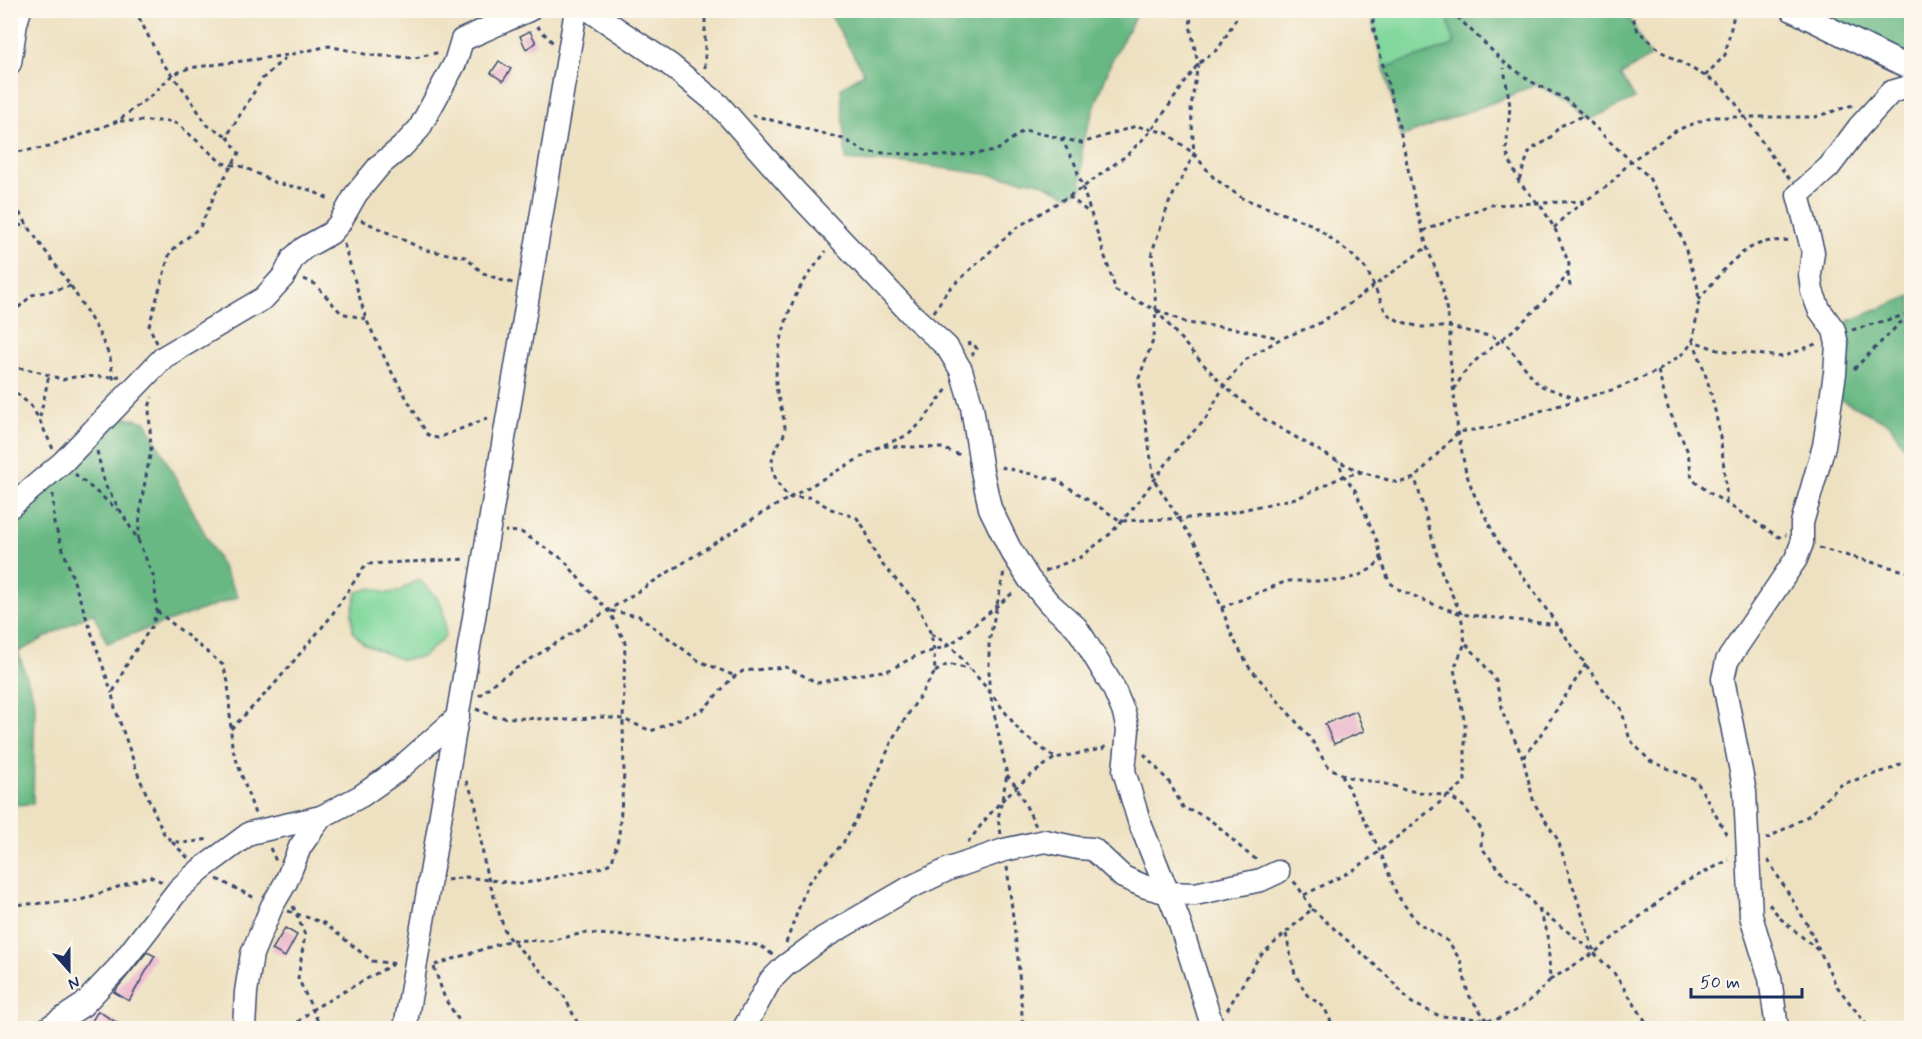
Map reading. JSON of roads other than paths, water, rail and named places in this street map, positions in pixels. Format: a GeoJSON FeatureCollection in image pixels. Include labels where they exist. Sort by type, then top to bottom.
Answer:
{"type":"FeatureCollection","features":[{"type":"Feature","properties":{"kind":"street"},"geometry":{"type":"LineString","coordinates":[[10,63],[20,10]]}},
{"type":"Feature","properties":{"kind":"street"},"geometry":{"type":"LineString","coordinates":[[405,1029],[429,882],[463,712],[483,560],[576,10]]}},
{"type":"Feature","properties":{"kind":"street"},"geometry":{"type":"LineString","coordinates":[[589,10],[669,64],[719,105],[837,236],[947,347],[961,370],[972,407],[990,508],[1009,547],[1029,579],[1049,603],[1080,633],[1113,687],[1124,713],[1128,730],[1124,771],[1139,821],[1200,983],[1213,1029]]}},
{"type":"Feature","properties":{"kind":"street"},"geometry":{"type":"LineString","coordinates":[[1777,1029],[1770,978],[1751,916],[1745,845],[1745,792],[1723,679],[1727,661],[1796,559],[1824,446],[1837,344],[1834,330],[1819,309],[1812,291],[1810,274],[1813,252],[1798,195],[1829,167],[1859,127],[1910,72],[1792,10]]}},
{"type":"Feature","properties":{"kind":"street"},"geometry":{"type":"LineString","coordinates":[[10,507],[63,462],[124,397],[156,372],[264,298],[284,276],[293,258],[304,248],[331,233],[356,194],[380,165],[420,129],[450,72],[462,40],[527,11]]}},
{"type":"Feature","properties":{"kind":"street"},"geometry":{"type":"LineString","coordinates":[[48,1029],[83,1005],[118,968],[179,889],[200,870],[250,833],[321,816],[361,796],[398,770],[463,712]]}},
{"type":"Feature","properties":{"kind":"street"},"geometry":{"type":"LineString","coordinates":[[244,1029],[246,992],[252,954],[300,847],[321,816]]}},
{"type":"Feature","properties":{"kind":"street"},"geometry":{"type":"LineString","coordinates":[[744,1029],[770,981],[785,966],[823,938],[909,888],[949,868],[1004,850],[1045,841],[1093,849],[1123,877],[1168,893],[1195,894],[1261,880],[1278,872]]}}]}
